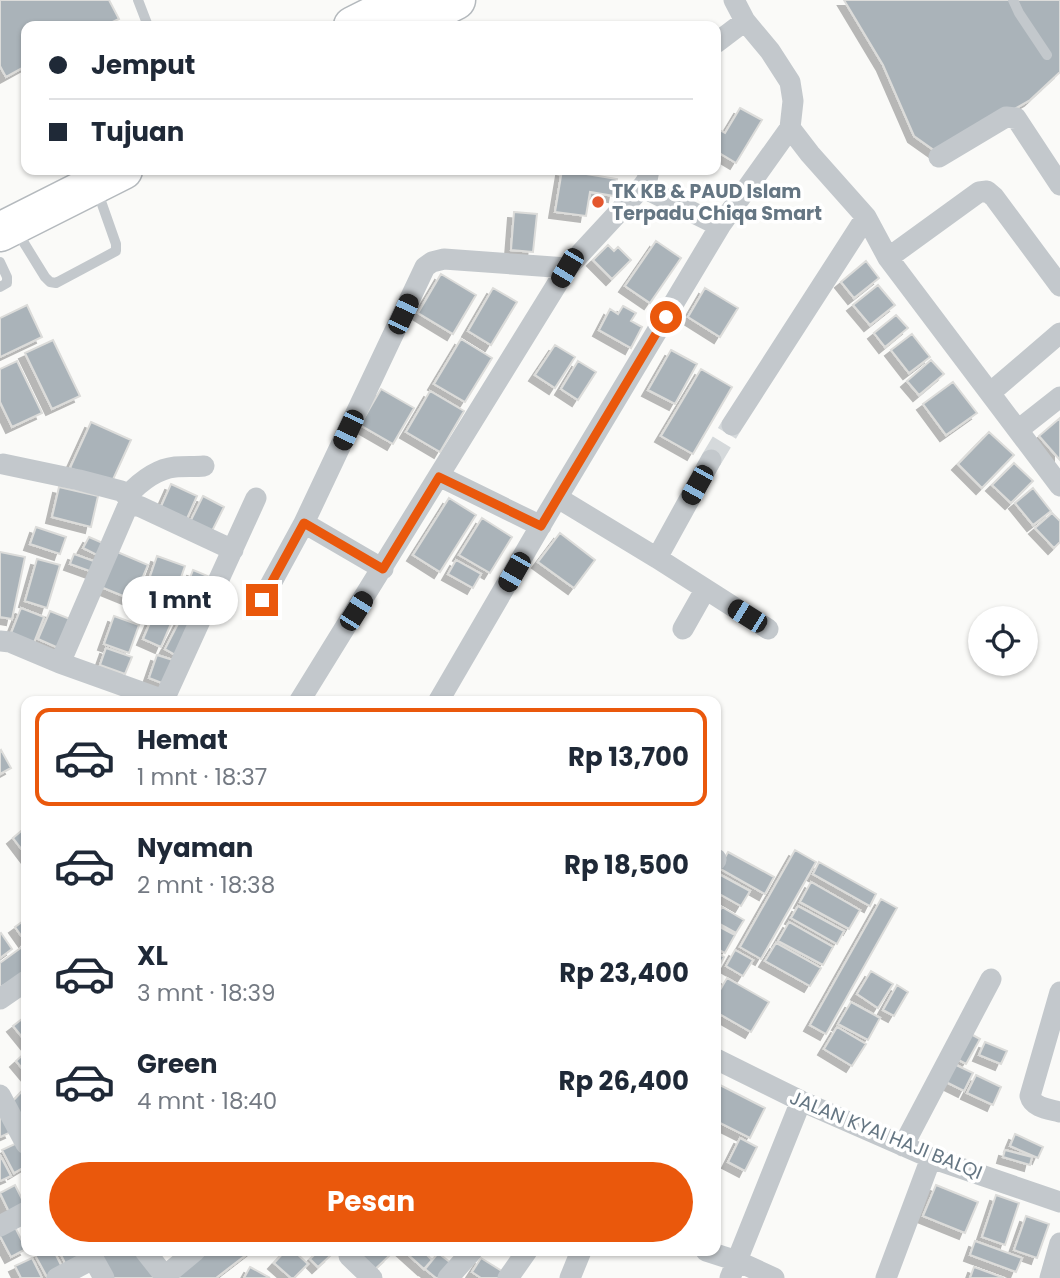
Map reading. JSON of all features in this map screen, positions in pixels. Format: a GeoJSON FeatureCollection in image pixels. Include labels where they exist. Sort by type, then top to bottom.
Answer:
{"type":"FeatureCollection","features":[{"type":"Feature","properties":{"kind":"highway"},"geometry":{"type":"LineString","coordinates":[[363,21],[405,0]]}},
{"type":"Feature","properties":{"kind":"highway"},"geometry":{"type":"LineString","coordinates":[[415,21],[456,0]]}},
{"type":"Feature","properties":{"kind":"highway"},"geometry":{"type":"LineString","coordinates":[[4,222],[95,175]]}},
{"type":"Feature","properties":{"kind":"street"},"geometry":{"type":"LineString","coordinates":[[442,696],[720,226],[790,128],[793,101],[790,82],[776,58],[745,21],[734,0]]}},
{"type":"Feature","properties":{"kind":"street"},"geometry":{"type":"LineString","coordinates":[[721,39],[745,21]]}},
{"type":"Feature","properties":{"kind":"street"},"geometry":{"type":"LineString","coordinates":[[939,156],[1006,117],[1014,117],[1060,185]]}},
{"type":"Feature","properties":{"kind":"street"},"geometry":{"type":"LineString","coordinates":[[790,128],[866,217],[888,258],[1060,486]]}},
{"type":"Feature","properties":{"kind":"street"},"geometry":{"type":"LineString","coordinates":[[303,696],[567,268],[645,178],[720,226]]}},
{"type":"Feature","properties":{"kind":"street"},"geometry":{"type":"LineString","coordinates":[[888,258],[979,192],[987,191],[1060,286]]}},
{"type":"Feature","properties":{"kind":"street"},"geometry":{"type":"LineString","coordinates":[[732,425],[866,217]]}},
{"type":"Feature","properties":{"kind":"street"},"geometry":{"type":"LineString","coordinates":[[262,600],[304,523],[425,267],[444,259],[567,268]]}},
{"type":"Feature","properties":{"kind":"street"},"geometry":{"type":"LineString","coordinates":[[990,393],[1060,333]]}},
{"type":"Feature","properties":{"kind":"street"},"geometry":{"type":"LineString","coordinates":[[1018,430],[1060,397]]}},
{"type":"Feature","properties":{"kind":"street"},"geometry":{"type":"LineString","coordinates":[[657,558],[711,460]]}},
{"type":"Feature","properties":{"kind":"street"},"geometry":{"type":"LineString","coordinates":[[3,464],[121,491],[128,500],[141,507],[233,550]]}},
{"type":"Feature","properties":{"kind":"street"},"geometry":{"type":"LineString","coordinates":[[60,663],[135,488],[160,471],[175,467],[204,466]]}},
{"type":"Feature","properties":{"kind":"street"},"geometry":{"type":"LineString","coordinates":[[439,477],[541,526]]}},
{"type":"Feature","properties":{"kind":"street"},"geometry":{"type":"LineString","coordinates":[[167,696],[256,498]]}},
{"type":"Feature","properties":{"kind":"street"},"geometry":{"type":"LineString","coordinates":[[558,498],[768,629]]}},
{"type":"Feature","properties":{"kind":"street"},"geometry":{"type":"LineString","coordinates":[[304,523],[383,569]]}},
{"type":"Feature","properties":{"kind":"street"},"geometry":{"type":"LineString","coordinates":[[683,629],[705,590]]}},
{"type":"Feature","properties":{"kind":"street"},"geometry":{"type":"LineString","coordinates":[[0,640],[151,696]]}},
{"type":"Feature","properties":{"kind":"street"},"geometry":{"type":"LineString","coordinates":[[903,1146],[990,979]]}},
{"type":"Feature","properties":{"kind":"street"},"geometry":{"type":"LineString","coordinates":[[0,999],[21,984]]}},
{"type":"Feature","properties":{"kind":"street"},"geometry":{"type":"LineString","coordinates":[[1060,992],[1030,1096],[1034,1104],[1060,1112]]}},
{"type":"Feature","properties":{"kind":"street","name":"JALAN KYAI HAJI BALQI"},"geometry":{"type":"LineString","coordinates":[[721,1061],[801,1101],[932,1158],[1059,1197]]}},
{"type":"Feature","properties":{"kind":"street"},"geometry":{"type":"LineString","coordinates":[[0,1095],[15,1139]]}},
{"type":"Feature","properties":{"kind":"street"},"geometry":{"type":"LineString","coordinates":[[733,1270],[801,1101]]}},
{"type":"Feature","properties":{"kind":"street"},"geometry":{"type":"LineString","coordinates":[[886,1278],[932,1158]]}},
{"type":"Feature","properties":{"kind":"street"},"geometry":{"type":"LineString","coordinates":[[0,1226],[21,1215]]}},
{"type":"Feature","properties":{"kind":"street"},"geometry":{"type":"LineString","coordinates":[[1050,1278],[1060,1243]]}},
{"type":"Feature","properties":{"kind":"street"},"geometry":{"type":"LineString","coordinates":[[57,1278],[90,1256]]}},
{"type":"Feature","properties":{"kind":"street"},"geometry":{"type":"LineString","coordinates":[[92,1256],[104,1278]]}},
{"type":"Feature","properties":{"kind":"street"},"geometry":{"type":"LineString","coordinates":[[149,1256],[164,1273],[189,1256]]}},
{"type":"Feature","properties":{"kind":"street"},"geometry":{"type":"LineString","coordinates":[[349,1256],[372,1278]]}},
{"type":"Feature","properties":{"kind":"street"},"geometry":{"type":"LineString","coordinates":[[448,1278],[468,1256]]}},
{"type":"Feature","properties":{"kind":"street"},"geometry":{"type":"LineString","coordinates":[[508,1278],[523,1256]]}},
{"type":"Feature","properties":{"kind":"street"},"geometry":{"type":"LineString","coordinates":[[570,1278],[579,1256]]}},
{"type":"Feature","properties":{"kind":"street"},"geometry":{"type":"LineString","coordinates":[[713,1256],[733,1270],[774,1278]]}},
{"type":"Feature","properties":{"kind":"lane"},"geometry":{"type":"LineString","coordinates":[[138,0],[146,21]]}},
{"type":"Feature","properties":{"kind":"lane"},"geometry":{"type":"LineString","coordinates":[[1013,0],[1047,55]]}},
{"type":"Feature","properties":{"kind":"lane"},"geometry":{"type":"LineString","coordinates":[[4,222],[45,277],[56,283],[116,251],[97,175]]}},
{"type":"Feature","properties":{"kind":"lane"},"geometry":{"type":"LineString","coordinates":[[0,262],[7,277],[7,283],[0,287]]}},
{"type":"Feature","properties":{"kind":"building"},"geometry":{"type":"Polygon","coordinates":[[[0,0],[109,0],[119,19],[21,21],[21,69],[6,77],[0,66],[0,0]]]}},
{"type":"Feature","properties":{"kind":"building"},"geometry":{"type":"Polygon","coordinates":[[[844,0],[1060,0],[1060,72],[1030,100],[938,153],[914,136],[883,65],[844,0]]]}},
{"type":"Feature","properties":{"kind":"building"},"geometry":{"type":"Polygon","coordinates":[[[740,108],[762,120],[736,163],[721,154],[721,131],[725,133],[740,108]]]}},
{"type":"Feature","properties":{"kind":"building"},"geometry":{"type":"Polygon","coordinates":[[[561,175],[593,175],[617,179],[614,196],[590,192],[586,216],[555,212],[561,175]]]}},
{"type":"Feature","properties":{"kind":"building"},"geometry":{"type":"Polygon","coordinates":[[[514,212],[537,214],[533,252],[511,250],[514,212]]]}},
{"type":"Feature","properties":{"kind":"building"},"geometry":{"type":"Polygon","coordinates":[[[656,241],[681,258],[650,303],[625,286],[656,241]]]}},
{"type":"Feature","properties":{"kind":"building"},"geometry":{"type":"Polygon","coordinates":[[[608,245],[614,251],[618,247],[631,260],[612,279],[593,260],[608,245]]]}},
{"type":"Feature","properties":{"kind":"building"},"geometry":{"type":"Polygon","coordinates":[[[866,261],[879,278],[854,298],[841,282],[866,261]]]}},
{"type":"Feature","properties":{"kind":"building"},"geometry":{"type":"Polygon","coordinates":[[[441,274],[476,295],[453,334],[418,313],[441,274]]]}},
{"type":"Feature","properties":{"kind":"building"},"geometry":{"type":"Polygon","coordinates":[[[878,285],[895,305],[870,325],[853,305],[878,285]]]}},
{"type":"Feature","properties":{"kind":"building"},"geometry":{"type":"Polygon","coordinates":[[[493,288],[517,302],[491,345],[468,331],[493,288]]]}},
{"type":"Feature","properties":{"kind":"building"},"geometry":{"type":"Polygon","coordinates":[[[705,288],[738,308],[720,337],[688,317],[705,288]]]}},
{"type":"Feature","properties":{"kind":"building"},"geometry":{"type":"Polygon","coordinates":[[[27,305],[42,337],[0,357],[0,318],[27,305]]]}},
{"type":"Feature","properties":{"kind":"building"},"geometry":{"type":"Polygon","coordinates":[[[623,306],[636,313],[631,321],[642,327],[631,348],[599,330],[610,309],[618,314],[623,306]]]}},
{"type":"Feature","properties":{"kind":"building"},"geometry":{"type":"Polygon","coordinates":[[[896,315],[908,328],[885,347],[874,333],[896,315]]]}},
{"type":"Feature","properties":{"kind":"building"},"geometry":{"type":"Polygon","coordinates":[[[912,334],[930,357],[909,373],[891,350],[912,334]]]}},
{"type":"Feature","properties":{"kind":"building"},"geometry":{"type":"Polygon","coordinates":[[[461,339],[492,358],[465,402],[434,384],[461,339]]]}},
{"type":"Feature","properties":{"kind":"building"},"geometry":{"type":"Polygon","coordinates":[[[53,340],[80,396],[52,409],[25,353],[53,340]]]}},
{"type":"Feature","properties":{"kind":"building"},"geometry":{"type":"Polygon","coordinates":[[[555,345],[575,357],[555,388],[535,375],[555,345]]]}},
{"type":"Feature","properties":{"kind":"building"},"geometry":{"type":"Polygon","coordinates":[[[671,350],[697,364],[675,404],[648,390],[671,350]]]}},
{"type":"Feature","properties":{"kind":"building"},"geometry":{"type":"Polygon","coordinates":[[[931,360],[944,374],[919,395],[907,381],[931,360]]]}},
{"type":"Feature","properties":{"kind":"building"},"geometry":{"type":"Polygon","coordinates":[[[17,361],[42,413],[12,427],[0,402],[0,369],[17,361]]]}},
{"type":"Feature","properties":{"kind":"building"},"geometry":{"type":"Polygon","coordinates":[[[578,361],[596,372],[578,400],[561,389],[578,361]]]}},
{"type":"Feature","properties":{"kind":"building"},"geometry":{"type":"Polygon","coordinates":[[[701,369],[732,387],[693,454],[661,436],[701,369]]]}},
{"type":"Feature","properties":{"kind":"building"},"geometry":{"type":"Polygon","coordinates":[[[953,382],[977,413],[946,435],[923,404],[953,382]]]}},
{"type":"Feature","properties":{"kind":"building"},"geometry":{"type":"Polygon","coordinates":[[[381,389],[414,408],[393,444],[360,425],[381,389]]]}},
{"type":"Feature","properties":{"kind":"building"},"geometry":{"type":"Polygon","coordinates":[[[430,391],[464,411],[440,452],[406,432],[430,391]]]}},
{"type":"Feature","properties":{"kind":"building"},"geometry":{"type":"Polygon","coordinates":[[[1060,418],[1060,460],[1039,436],[1060,418]]]}},
{"type":"Feature","properties":{"kind":"building"},"geometry":{"type":"Polygon","coordinates":[[[91,422],[131,440],[110,486],[70,468],[91,422]]]}},
{"type":"Feature","properties":{"kind":"building"},"geometry":{"type":"Polygon","coordinates":[[[989,432],[1014,455],[982,488],[958,464],[989,432]]]}},
{"type":"Feature","properties":{"kind":"building"},"geometry":{"type":"Polygon","coordinates":[[[1014,463],[1033,481],[1011,503],[992,485],[1014,463]]]}},
{"type":"Feature","properties":{"kind":"building"},"geometry":{"type":"Polygon","coordinates":[[[171,484],[197,496],[185,523],[159,511],[171,484]]]}},
{"type":"Feature","properties":{"kind":"building"},"geometry":{"type":"Polygon","coordinates":[[[59,487],[98,496],[91,527],[52,517],[59,487]]]}},
{"type":"Feature","properties":{"kind":"building"},"geometry":{"type":"Polygon","coordinates":[[[1033,488],[1051,511],[1033,525],[1015,503],[1033,488]]]}},
{"type":"Feature","properties":{"kind":"building"},"geometry":{"type":"Polygon","coordinates":[[[203,496],[224,507],[211,533],[190,522],[203,496]]]}},
{"type":"Feature","properties":{"kind":"building"},"geometry":{"type":"Polygon","coordinates":[[[449,498],[476,515],[440,572],[413,555],[449,498]]]}},
{"type":"Feature","properties":{"kind":"building"},"geometry":{"type":"Polygon","coordinates":[[[1052,513],[1060,521],[1060,542],[1054,548],[1035,528],[1052,513]]]}},
{"type":"Feature","properties":{"kind":"building"},"geometry":{"type":"Polygon","coordinates":[[[482,518],[512,537],[490,573],[459,555],[482,518]]]}},
{"type":"Feature","properties":{"kind":"building"},"geometry":{"type":"Polygon","coordinates":[[[36,527],[66,537],[60,554],[30,544],[36,527]]]}},
{"type":"Feature","properties":{"kind":"building"},"geometry":{"type":"Polygon","coordinates":[[[560,533],[595,560],[574,588],[538,562],[560,533]]]}},
{"type":"Feature","properties":{"kind":"building"},"geometry":{"type":"Polygon","coordinates":[[[89,537],[105,544],[99,556],[83,548],[89,537]]]}},
{"type":"Feature","properties":{"kind":"building"},"geometry":{"type":"Polygon","coordinates":[[[115,551],[148,565],[133,600],[101,587],[115,551]]]}},
{"type":"Feature","properties":{"kind":"building"},"geometry":{"type":"Polygon","coordinates":[[[0,552],[25,557],[12,619],[0,617],[0,552]]]}},
{"type":"Feature","properties":{"kind":"building"},"geometry":{"type":"Polygon","coordinates":[[[74,554],[102,564],[98,574],[70,564],[74,554]]]}},
{"type":"Feature","properties":{"kind":"building"},"geometry":{"type":"Polygon","coordinates":[[[157,556],[185,566],[170,609],[142,600],[157,556]]]}},
{"type":"Feature","properties":{"kind":"building"},"geometry":{"type":"Polygon","coordinates":[[[37,559],[60,565],[47,608],[25,601],[37,559]]]}},
{"type":"Feature","properties":{"kind":"building"},"geometry":{"type":"Polygon","coordinates":[[[456,560],[481,574],[473,588],[448,574],[456,560]]]}},
{"type":"Feature","properties":{"kind":"building"},"geometry":{"type":"Polygon","coordinates":[[[193,570],[210,577],[197,611],[180,604],[193,570]]]}},
{"type":"Feature","properties":{"kind":"building"},"geometry":{"type":"Polygon","coordinates":[[[21,608],[44,617],[33,645],[10,636],[21,608]]]}},
{"type":"Feature","properties":{"kind":"building"},"geometry":{"type":"Polygon","coordinates":[[[50,611],[75,621],[63,650],[38,639],[50,611]]]}},
{"type":"Feature","properties":{"kind":"building"},"geometry":{"type":"Polygon","coordinates":[[[155,611],[173,619],[161,647],[143,639],[155,611]]]}},
{"type":"Feature","properties":{"kind":"building"},"geometry":{"type":"Polygon","coordinates":[[[114,616],[139,625],[129,653],[104,644],[114,616]]]}},
{"type":"Feature","properties":{"kind":"building"},"geometry":{"type":"Polygon","coordinates":[[[181,618],[196,625],[179,657],[165,649],[181,618]]]}},
{"type":"Feature","properties":{"kind":"building"},"geometry":{"type":"Polygon","coordinates":[[[106,648],[132,657],[125,674],[100,665],[106,648]]]}},
{"type":"Feature","properties":{"kind":"building"},"geometry":{"type":"Polygon","coordinates":[[[157,655],[176,661],[167,685],[149,678],[157,655]]]}},
{"type":"Feature","properties":{"kind":"building"},"geometry":{"type":"Polygon","coordinates":[[[0,751],[11,768],[0,774],[0,751]]]}},
{"type":"Feature","properties":{"kind":"building"},"geometry":{"type":"Polygon","coordinates":[[[21,831],[21,848],[13,838],[21,831]]]}},
{"type":"Feature","properties":{"kind":"building"},"geometry":{"type":"Polygon","coordinates":[[[795,850],[816,862],[761,959],[740,947],[795,850]]]}},
{"type":"Feature","properties":{"kind":"building"},"geometry":{"type":"Polygon","coordinates":[[[728,852],[774,877],[765,894],[721,869],[728,852]]]}},
{"type":"Feature","properties":{"kind":"building"},"geometry":{"type":"Polygon","coordinates":[[[819,862],[876,894],[870,906],[813,874],[819,862]]]}},
{"type":"Feature","properties":{"kind":"building"},"geometry":{"type":"Polygon","coordinates":[[[721,875],[750,891],[741,906],[721,895],[721,875]]]}},
{"type":"Feature","properties":{"kind":"building"},"geometry":{"type":"Polygon","coordinates":[[[811,882],[860,910],[849,929],[800,902],[811,882]]]}},
{"type":"Feature","properties":{"kind":"building"},"geometry":{"type":"Polygon","coordinates":[[[881,899],[897,908],[826,1034],[810,1025],[881,899]]]}},
{"type":"Feature","properties":{"kind":"building"},"geometry":{"type":"Polygon","coordinates":[[[798,906],[844,931],[837,944],[791,918],[798,906]]]}},
{"type":"Feature","properties":{"kind":"building"},"geometry":{"type":"Polygon","coordinates":[[[721,909],[744,920],[736,933],[721,925],[721,909]]]}},
{"type":"Feature","properties":{"kind":"building"},"geometry":{"type":"Polygon","coordinates":[[[789,922],[833,947],[823,965],[778,941],[789,922]]]}},
{"type":"Feature","properties":{"kind":"building"},"geometry":{"type":"Polygon","coordinates":[[[21,923],[21,935],[15,927],[21,923]]]}},
{"type":"Feature","properties":{"kind":"building"},"geometry":{"type":"Polygon","coordinates":[[[721,928],[735,935],[725,953],[721,951],[721,928]]]}},
{"type":"Feature","properties":{"kind":"building"},"geometry":{"type":"Polygon","coordinates":[[[0,934],[12,949],[0,958],[0,934]]]}},
{"type":"Feature","properties":{"kind":"building"},"geometry":{"type":"Polygon","coordinates":[[[776,943],[821,968],[810,986],[765,961],[776,943]]]}},
{"type":"Feature","properties":{"kind":"building"},"geometry":{"type":"Polygon","coordinates":[[[21,948],[21,976],[0,987],[0,963],[21,948]]]}},
{"type":"Feature","properties":{"kind":"building"},"geometry":{"type":"Polygon","coordinates":[[[735,950],[753,960],[743,976],[726,966],[735,950]]]}},
{"type":"Feature","properties":{"kind":"building"},"geometry":{"type":"Polygon","coordinates":[[[871,971],[893,984],[878,1008],[857,994],[871,971]]]}},
{"type":"Feature","properties":{"kind":"building"},"geometry":{"type":"Polygon","coordinates":[[[727,978],[769,1002],[751,1032],[721,1015],[721,988],[727,978]]]}},
{"type":"Feature","properties":{"kind":"building"},"geometry":{"type":"Polygon","coordinates":[[[897,985],[908,992],[894,1016],[883,1010],[897,985]]]}},
{"type":"Feature","properties":{"kind":"building"},"geometry":{"type":"Polygon","coordinates":[[[851,1002],[880,1018],[868,1040],[838,1024],[851,1002]]]}},
{"type":"Feature","properties":{"kind":"building"},"geometry":{"type":"Polygon","coordinates":[[[21,1020],[21,1036],[13,1026],[21,1020]]]}},
{"type":"Feature","properties":{"kind":"building"},"geometry":{"type":"Polygon","coordinates":[[[837,1027],[866,1044],[852,1066],[824,1049],[837,1027]]]}},
{"type":"Feature","properties":{"kind":"building"},"geometry":{"type":"Polygon","coordinates":[[[969,1033],[980,1039],[966,1064],[955,1058],[969,1033]]]}},
{"type":"Feature","properties":{"kind":"building"},"geometry":{"type":"Polygon","coordinates":[[[985,1042],[1007,1051],[1001,1064],[979,1055],[985,1042]]]}},
{"type":"Feature","properties":{"kind":"building"},"geometry":{"type":"Polygon","coordinates":[[[952,1063],[973,1073],[964,1091],[944,1081],[952,1063]]]}},
{"type":"Feature","properties":{"kind":"building"},"geometry":{"type":"Polygon","coordinates":[[[976,1075],[1001,1087],[993,1105],[967,1093],[976,1075]]]}},
{"type":"Feature","properties":{"kind":"building"},"geometry":{"type":"Polygon","coordinates":[[[721,1086],[765,1108],[750,1138],[721,1124],[721,1086]]]}},
{"type":"Feature","properties":{"kind":"building"},"geometry":{"type":"Polygon","coordinates":[[[21,1092],[21,1117],[8,1106],[21,1092]]]}},
{"type":"Feature","properties":{"kind":"building"},"geometry":{"type":"Polygon","coordinates":[[[0,1109],[11,1132],[0,1137],[0,1109]]]}},
{"type":"Feature","properties":{"kind":"building"},"geometry":{"type":"Polygon","coordinates":[[[1015,1134],[1043,1147],[1038,1158],[1010,1146],[1015,1134]]]}},
{"type":"Feature","properties":{"kind":"building"},"geometry":{"type":"Polygon","coordinates":[[[740,1138],[757,1147],[745,1171],[728,1162],[740,1138]]]}},
{"type":"Feature","properties":{"kind":"building"},"geometry":{"type":"Polygon","coordinates":[[[19,1142],[21,1169],[14,1173],[2,1150],[19,1142]]]}},
{"type":"Feature","properties":{"kind":"building"},"geometry":{"type":"Polygon","coordinates":[[[1005,1150],[1032,1157],[1030,1165],[1003,1157],[1005,1150]]]}},
{"type":"Feature","properties":{"kind":"building"},"geometry":{"type":"Polygon","coordinates":[[[0,1155],[11,1176],[0,1181],[0,1155]]]}},
{"type":"Feature","properties":{"kind":"building"},"geometry":{"type":"Polygon","coordinates":[[[15,1185],[21,1197],[21,1210],[11,1216],[0,1193],[15,1185]]]}},
{"type":"Feature","properties":{"kind":"building"},"geometry":{"type":"Polygon","coordinates":[[[936,1185],[978,1202],[965,1233],[923,1216],[936,1185]]]}},
{"type":"Feature","properties":{"kind":"building"},"geometry":{"type":"Polygon","coordinates":[[[996,1195],[1019,1203],[1005,1245],[982,1237],[996,1195]]]}},
{"type":"Feature","properties":{"kind":"building"},"geometry":{"type":"Polygon","coordinates":[[[1026,1216],[1049,1224],[1037,1258],[1014,1250],[1026,1216]]]}},
{"type":"Feature","properties":{"kind":"building"},"geometry":{"type":"Polygon","coordinates":[[[15,1227],[21,1239],[21,1252],[11,1257],[0,1236],[15,1227]]]}},
{"type":"Feature","properties":{"kind":"building"},"geometry":{"type":"Polygon","coordinates":[[[975,1241],[1022,1258],[1016,1272],[970,1255],[975,1241]]]}},
{"type":"Feature","properties":{"kind":"building"},"geometry":{"type":"Polygon","coordinates":[[[36,1256],[56,1256],[63,1269],[47,1277],[36,1256]]]}},
{"type":"Feature","properties":{"kind":"building"},"geometry":{"type":"Polygon","coordinates":[[[62,1256],[82,1256],[82,1257],[66,1265],[62,1256]]]}},
{"type":"Feature","properties":{"kind":"building"},"geometry":{"type":"Polygon","coordinates":[[[97,1256],[147,1256],[163,1278],[113,1278],[97,1256]]]}},
{"type":"Feature","properties":{"kind":"building"},"geometry":{"type":"Polygon","coordinates":[[[194,1256],[245,1256],[216,1278],[165,1278],[194,1256]]]}},
{"type":"Feature","properties":{"kind":"building"},"geometry":{"type":"Polygon","coordinates":[[[280,1256],[299,1256],[308,1264],[291,1278],[274,1263],[280,1256]]]}},
{"type":"Feature","properties":{"kind":"building"},"geometry":{"type":"Polygon","coordinates":[[[313,1256],[330,1256],[318,1267],[310,1259],[313,1256]]]}},
{"type":"Feature","properties":{"kind":"building"},"geometry":{"type":"Polygon","coordinates":[[[355,1256],[389,1256],[370,1274],[355,1256]]]}},
{"type":"Feature","properties":{"kind":"building"},"geometry":{"type":"Polygon","coordinates":[[[410,1256],[428,1256],[432,1260],[424,1269],[410,1256]]]}},
{"type":"Feature","properties":{"kind":"building"},"geometry":{"type":"Polygon","coordinates":[[[436,1256],[442,1256],[451,1263],[438,1278],[425,1269],[436,1256]]]}},
{"type":"Feature","properties":{"kind":"building"},"geometry":{"type":"Polygon","coordinates":[[[32,1258],[42,1278],[21,1278],[15,1266],[32,1258]]]}},
{"type":"Feature","properties":{"kind":"building"},"geometry":{"type":"Polygon","coordinates":[[[481,1258],[505,1273],[501,1278],[481,1278],[472,1272],[481,1258]]]}},
{"type":"Feature","properties":{"kind":"building"},"geometry":{"type":"Polygon","coordinates":[[[250,1267],[270,1278],[244,1278],[250,1267]]]}},
{"type":"Feature","properties":{"kind":"building"},"geometry":{"type":"Polygon","coordinates":[[[974,1267],[1004,1278],[970,1278],[974,1267]]]}},
{"type":"Feature","properties":{"kind":"tunnel"},"geometry":{"type":"LineString","coordinates":[[711,460],[732,425]]}},
{"type":"Feature","properties":{"kind":"place","name":"TK KB & PAUD Islam Terpadu Chiqa Smart"},"geometry":{"type":"Point","coordinates":[598,202]}},
{"type":"Feature","properties":{"kind":"route"},"geometry":{"type":"LineString","coordinates":[[262,600],[304,523],[383,569],[439,477],[541,526],[666,317]]}}]}
